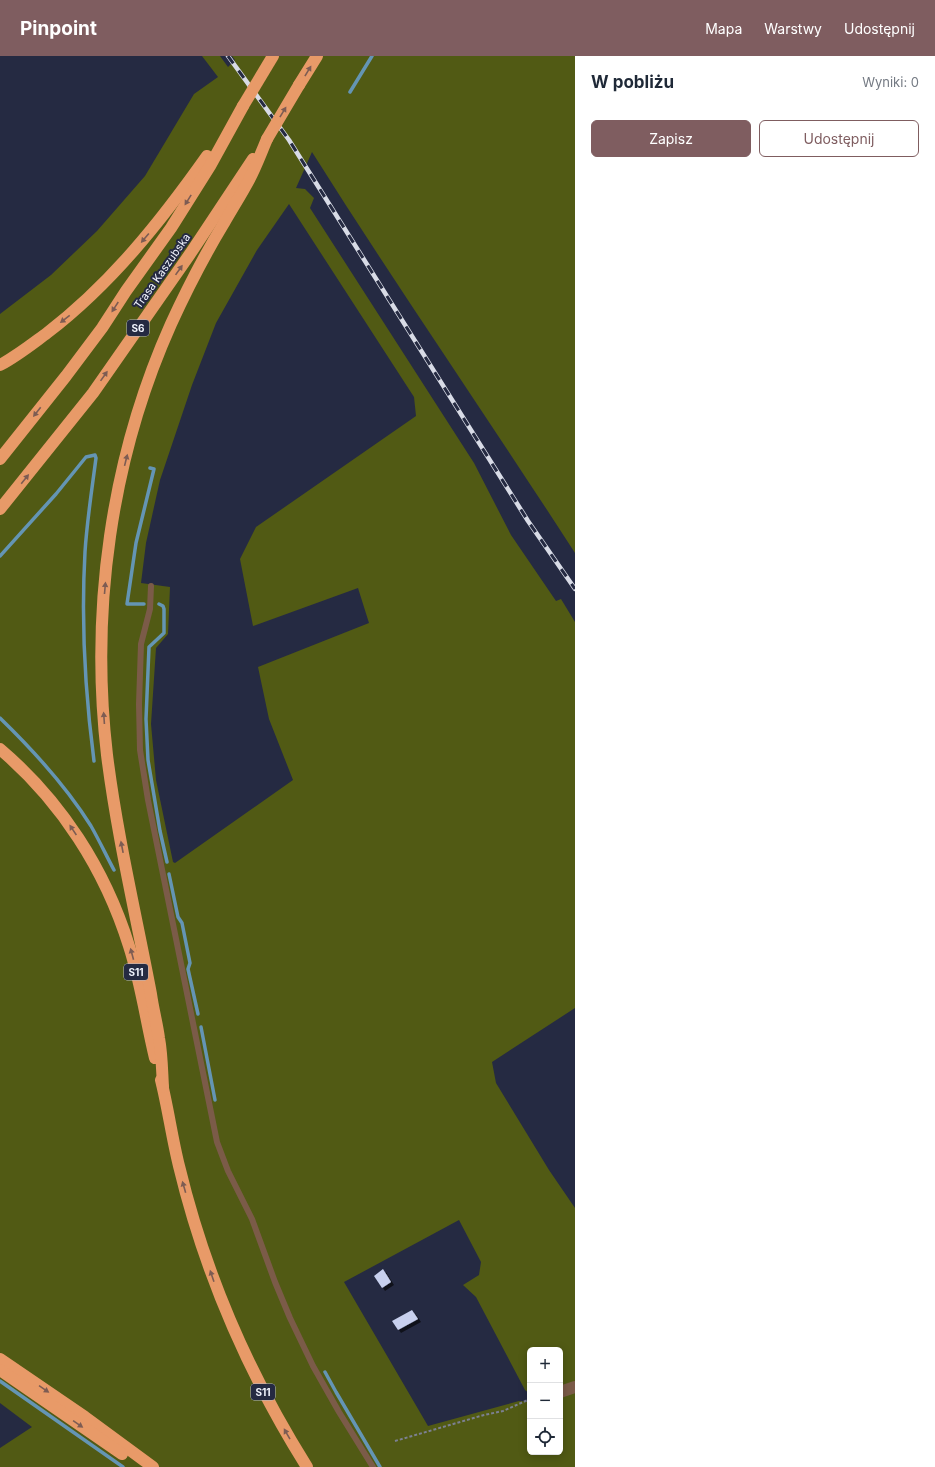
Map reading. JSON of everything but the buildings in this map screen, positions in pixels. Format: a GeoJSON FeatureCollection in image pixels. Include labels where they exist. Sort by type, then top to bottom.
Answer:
{"type":"FeatureCollection","features":[{"type":"Feature","properties":{"kind":"highway","name":"Trasa Kaszubska"},"geometry":{"type":"LineString","coordinates":[[0,459],[97,334],[171,228],[210,166],[273,56]]}},
{"type":"Feature","properties":{"kind":"highway","name":"Trasa Kaszubska"},"geometry":{"type":"LineString","coordinates":[[0,510],[93,393],[190,254],[241,175],[267,139],[317,56]]}},
{"type":"Feature","properties":{"kind":"highway"},"geometry":{"type":"LineString","coordinates":[[0,365],[37,341],[70,315],[129,257],[168,210],[243,106]]}},
{"type":"Feature","properties":{"kind":"highway"},"geometry":{"type":"LineString","coordinates":[[163,1087],[160,1039],[120,835],[107,755],[102,665],[106,569],[115,510],[131,437],[151,373],[171,323],[191,281],[249,180],[267,139]]}},
{"type":"Feature","properties":{"kind":"highway","name":"S11"},"geometry":{"type":"LineString","coordinates":[[0,749],[37,784],[57,807],[84,846],[103,880],[121,922],[130,947],[163,1087],[179,1166],[213,1279],[238,1341],[253,1373],[272,1409],[307,1467]]}},
{"type":"Feature","properties":{"kind":"highway"},"geometry":{"type":"LineString","coordinates":[[0,1359],[85,1417],[153,1467]]}},
{"type":"Feature","properties":{"kind":"highway"},"geometry":{"type":"LineString","coordinates":[[0,1370],[140,1467]]}},
{"type":"Feature","properties":{"kind":"street"},"geometry":{"type":"LineString","coordinates":[[563,1391],[575,1387]]}},
{"type":"Feature","properties":{"kind":"lane"},"geometry":{"type":"LineString","coordinates":[[151,586],[150,609],[141,644],[139,704],[141,756],[148,800],[217,1142],[228,1171],[252,1219],[287,1311],[313,1366],[373,1467]]}},
{"type":"Feature","properties":{"kind":"path"},"geometry":{"type":"LineString","coordinates":[[395,1441],[484,1415],[503,1411],[527,1400]]}},
{"type":"Feature","properties":{"kind":"green space"},"geometry":{"type":"Polygon","coordinates":[[[202,56],[220,56],[228,67],[235,60],[232,56],[575,56],[575,553],[312,152],[296,188],[305,189],[314,198],[310,208],[474,463],[511,535],[556,601],[561,599],[575,622],[575,1008],[492,1062],[496,1083],[549,1170],[575,1208],[575,1383],[563,1387],[563,1347],[527,1347],[527,1392],[525,1390],[476,1297],[463,1285],[479,1275],[481,1262],[459,1220],[344,1282],[428,1426],[519,1401],[527,1402],[527,1455],[563,1455],[563,1393],[575,1390],[575,1467],[0,1467],[0,1448],[32,1427],[0,1403],[0,314],[51,275],[97,231],[145,176],[194,94],[218,77],[202,56]],[[289,204],[257,250],[216,323],[192,385],[160,480],[146,543],[141,583],[170,587],[168,634],[156,648],[151,724],[156,780],[173,862],[175,863],[293,780],[269,719],[258,667],[369,623],[358,588],[253,626],[240,559],[256,527],[416,416],[414,397],[289,204]]]}},
{"type":"Feature","properties":{"kind":"waterway"},"geometry":{"type":"LineString","coordinates":[[350,92],[372,56]]}},
{"type":"Feature","properties":{"kind":"waterway"},"geometry":{"type":"LineString","coordinates":[[0,556],[56,494],[86,457],[95,455],[96,458],[86,540],[83,604],[86,683],[94,761]]}},
{"type":"Feature","properties":{"kind":"waterway"},"geometry":{"type":"LineString","coordinates":[[144,604],[127,604],[136,543],[154,469],[150,468]]}},
{"type":"Feature","properties":{"kind":"waterway"},"geometry":{"type":"LineString","coordinates":[[159,604],[163,606],[164,609],[164,633],[149,647],[146,719],[148,760],[160,831],[167,862]]}},
{"type":"Feature","properties":{"kind":"waterway"},"geometry":{"type":"LineString","coordinates":[[0,718],[37,756],[71,797],[91,826],[114,870]]}},
{"type":"Feature","properties":{"kind":"waterway"},"geometry":{"type":"LineString","coordinates":[[169,874],[178,917],[182,923],[190,963],[188,969],[198,1014]]}},
{"type":"Feature","properties":{"kind":"waterway"},"geometry":{"type":"LineString","coordinates":[[201,1027],[215,1100]]}},
{"type":"Feature","properties":{"kind":"waterway"},"geometry":{"type":"LineString","coordinates":[[325,1372],[380,1467]]}},
{"type":"Feature","properties":{"kind":"waterway"},"geometry":{"type":"LineString","coordinates":[[0,1381],[123,1467]]}},
{"type":"Feature","properties":{"kind":"railway"},"geometry":{"type":"LineString","coordinates":[[228,56],[289,140],[528,521],[575,589]]}}]}
